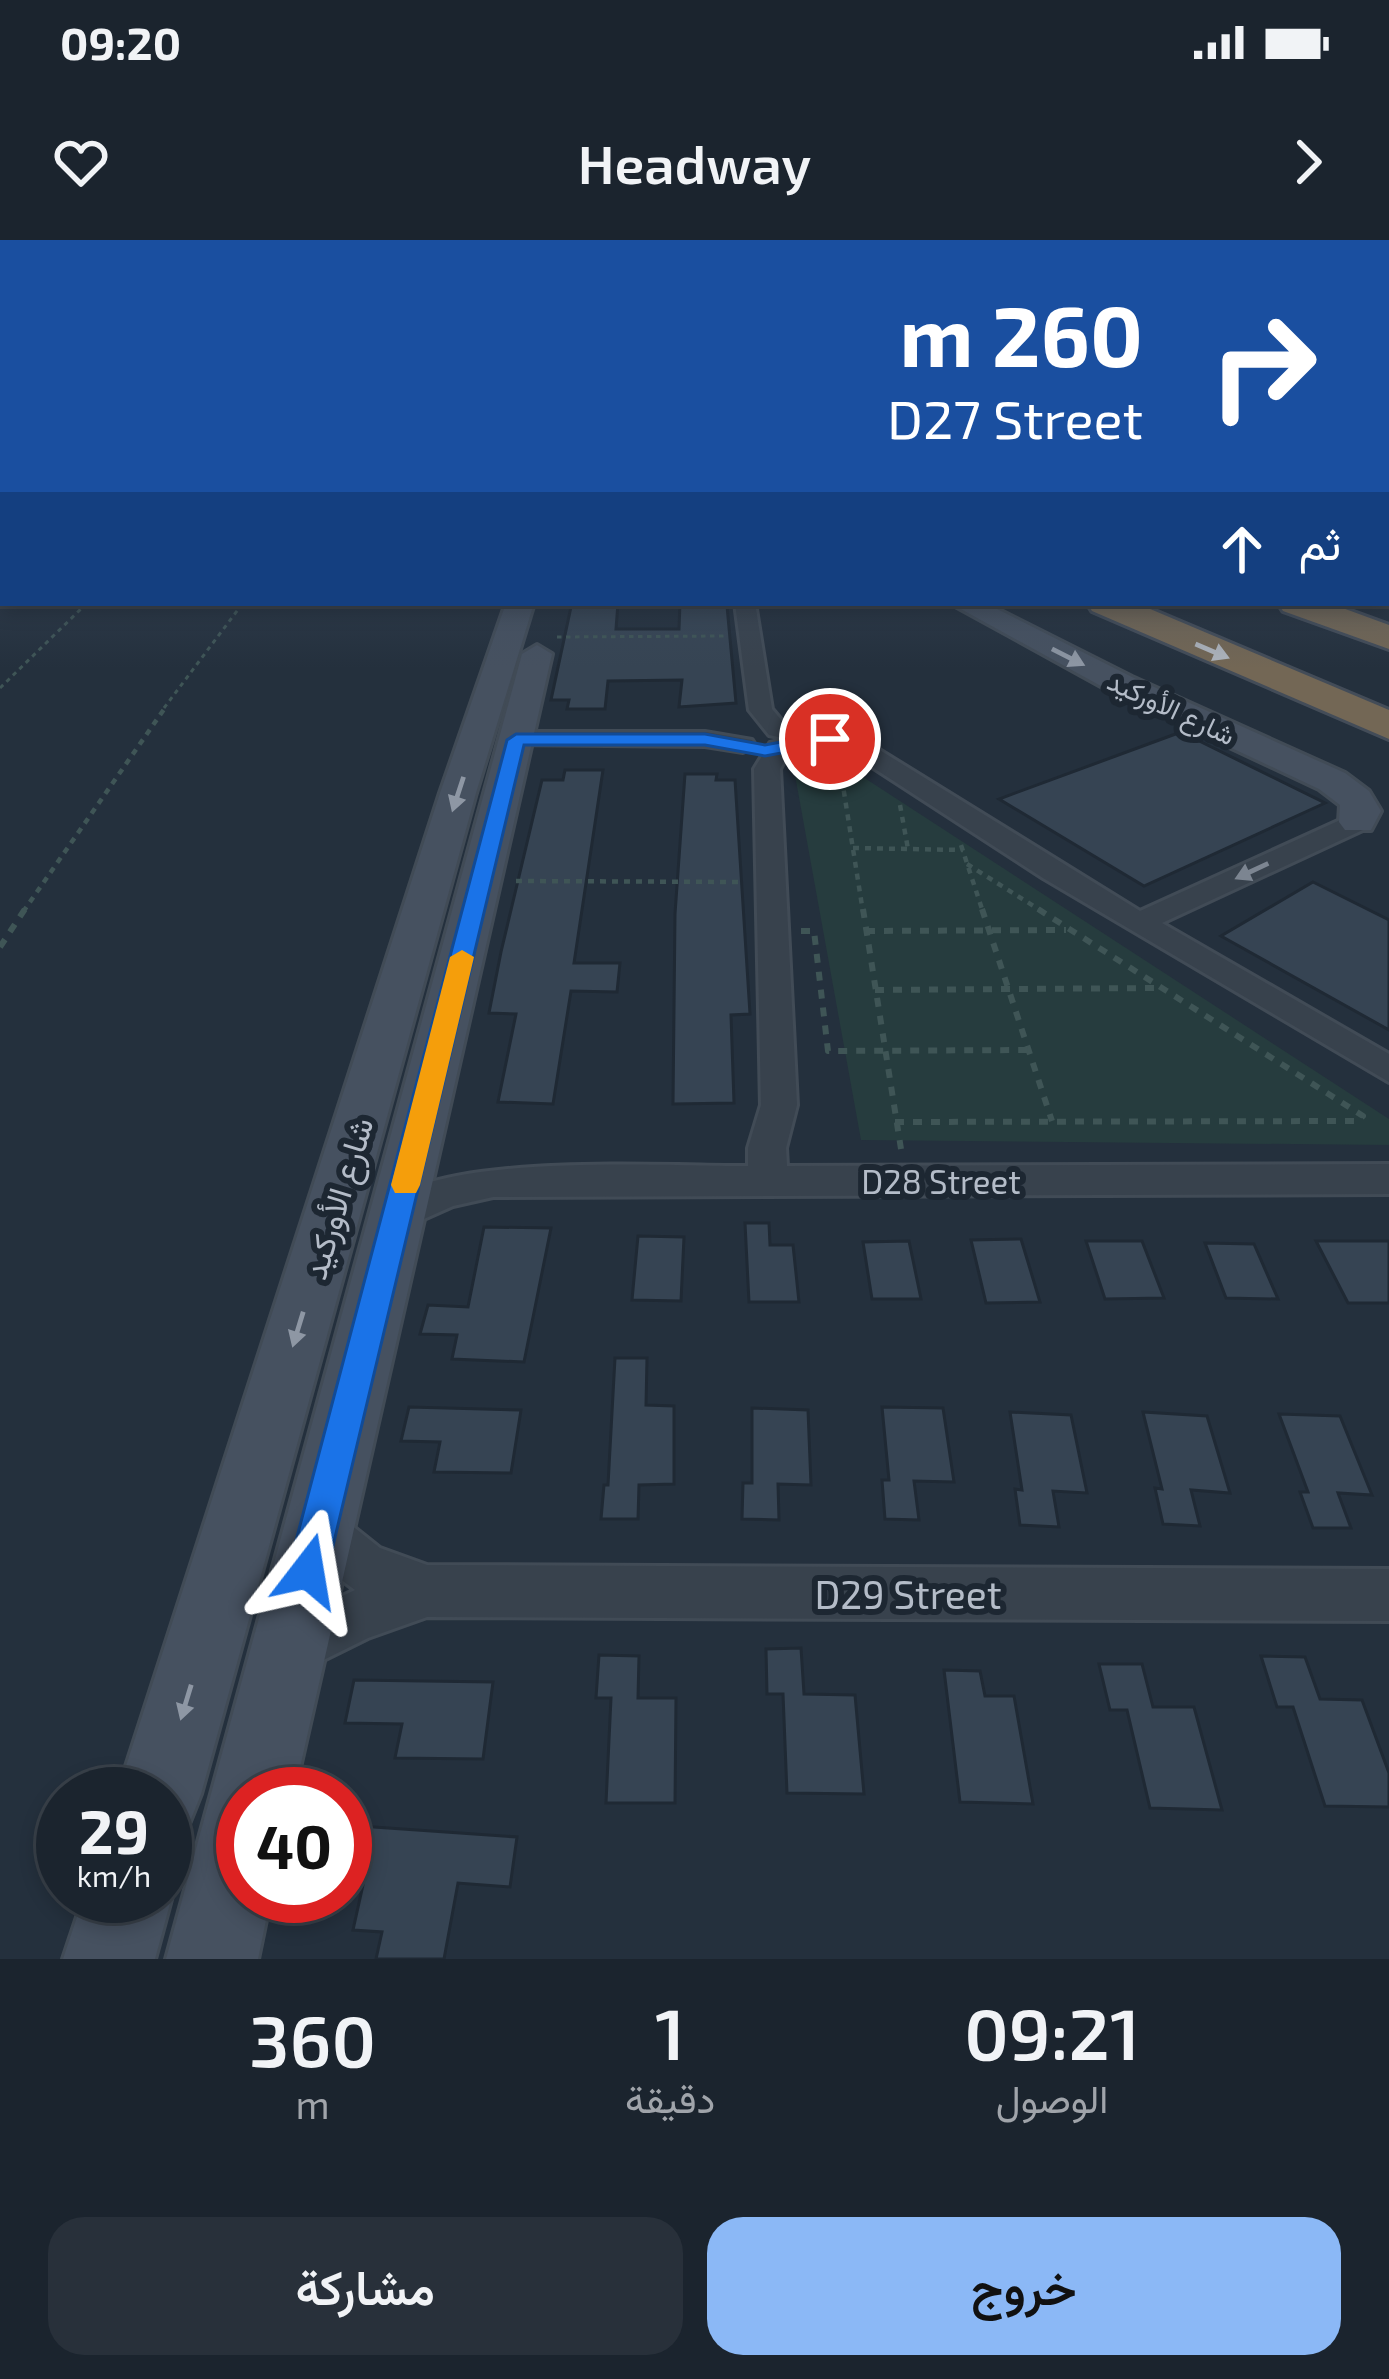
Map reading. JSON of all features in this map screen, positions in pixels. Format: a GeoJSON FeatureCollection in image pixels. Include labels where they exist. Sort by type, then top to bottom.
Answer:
{"type":"FeatureCollection","features":[{"type":"Feature","properties":{"kind":"highway"},"geometry":{"type":"LineString","coordinates":[[1112,606],[1389,726]]}},
{"type":"Feature","properties":{"kind":"highway"},"geometry":{"type":"LineString","coordinates":[[1347,606],[1389,624]]}},
{"type":"Feature","properties":{"kind":"highway"},"geometry":{"type":"LineString","coordinates":[[1286,625],[1389,638]]}},
{"type":"Feature","properties":{"kind":"street"},"geometry":{"type":"LineString","coordinates":[[745,606],[764,739],[776,932],[779,1105],[767,1143],[784,1181]]}},
{"type":"Feature","properties":{"kind":"street","name":"شارع الأوركيد"},"geometry":{"type":"LineString","coordinates":[[970,606],[1121,684],[1332,782],[1357,799],[1362,811],[1358,822]]}},
{"type":"Feature","properties":{"kind":"street","name":"شارع الأوركيد"},"geometry":{"type":"LineString","coordinates":[[258,1767],[416,1146],[505,715],[537,614]]}},
{"type":"Feature","properties":{"kind":"street"},"geometry":{"type":"LineString","coordinates":[[505,715],[705,739],[856,746],[1138,923],[1389,1070]]}},
{"type":"Feature","properties":{"kind":"street","name":"شارع الأوركيد"},"geometry":{"type":"LineString","coordinates":[[167,1767],[458,793],[505,715]]}},
{"type":"Feature","properties":{"kind":"street"},"geometry":{"type":"LineString","coordinates":[[1138,923],[1358,822]]}},
{"type":"Feature","properties":{"kind":"street","name":"D28 Street"},"geometry":{"type":"LineString","coordinates":[[416,1146],[449,1168],[494,1182]]}},
{"type":"Feature","properties":{"kind":"street","name":"D28 Street"},"geometry":{"type":"LineString","coordinates":[[398,1215],[444,1192],[494,1182],[1389,1179]]}},
{"type":"Feature","properties":{"kind":"street","name":"D29 Street"},"geometry":{"type":"LineString","coordinates":[[318,1531],[364,1568],[427,1591]]}},
{"type":"Feature","properties":{"kind":"street","name":"D29 Street"},"geometry":{"type":"LineString","coordinates":[[286,1652],[356,1616],[427,1591],[1389,1595]]}},
{"type":"Feature","properties":{"kind":"street"},"geometry":{"type":"LineString","coordinates":[[109,1959],[120,1923]]}},
{"type":"Feature","properties":{"kind":"street"},"geometry":{"type":"LineString","coordinates":[[212,1959],[221,1923]]}},
{"type":"Feature","properties":{"kind":"path"},"geometry":{"type":"LineString","coordinates":[[0,688],[84,606]]}},
{"type":"Feature","properties":{"kind":"path"},"geometry":{"type":"LineString","coordinates":[[0,947],[132,752],[241,606]]}},
{"type":"Feature","properties":{"kind":"path"},"geometry":{"type":"LineString","coordinates":[[537,614],[750,635]]}},
{"type":"Feature","properties":{"kind":"path"},"geometry":{"type":"LineString","coordinates":[[833,748],[860,779]]}},
{"type":"Feature","properties":{"kind":"path"},"geometry":{"type":"LineString","coordinates":[[833,748],[899,1149],[922,1149]]}},
{"type":"Feature","properties":{"kind":"path"},"geometry":{"type":"LineString","coordinates":[[908,849],[900,803],[920,814]]}},
{"type":"Feature","properties":{"kind":"path"},"geometry":{"type":"LineString","coordinates":[[959,838],[1052,1121]]}},
{"type":"Feature","properties":{"kind":"path"},"geometry":{"type":"LineString","coordinates":[[853,848],[963,850]]}},
{"type":"Feature","properties":{"kind":"path"},"geometry":{"type":"LineString","coordinates":[[895,1122],[1361,1119],[1357,1108],[968,864]]}},
{"type":"Feature","properties":{"kind":"path"},"geometry":{"type":"LineString","coordinates":[[505,881],[748,882],[748,932],[814,932],[828,1051],[1029,1050]]}},
{"type":"Feature","properties":{"kind":"path"},"geometry":{"type":"LineString","coordinates":[[866,932],[1071,930]]}},
{"type":"Feature","properties":{"kind":"path"},"geometry":{"type":"LineString","coordinates":[[875,990],[1164,988]]}},
{"type":"Feature","properties":{"kind":"green space"},"geometry":{"type":"Polygon","coordinates":[[[793,764],[843,764],[1389,1119],[1389,1145],[861,1140],[793,764]]]}},
{"type":"Feature","properties":{"kind":"building"},"geometry":{"type":"Polygon","coordinates":[[[618,606],[616,629],[679,629],[680,606],[727,606],[736,703],[679,707],[682,680],[608,681],[605,709],[567,709],[569,700],[551,700],[571,607],[618,606]]]}},
{"type":"Feature","properties":{"kind":"building"},"geometry":{"type":"Polygon","coordinates":[[[1181,732],[1325,803],[1144,886],[999,799],[1181,732]]]}},
{"type":"Feature","properties":{"kind":"building"},"geometry":{"type":"Polygon","coordinates":[[[565,770],[603,770],[574,963],[620,963],[617,992],[571,991],[553,1104],[498,1102],[516,1014],[489,1013],[501,952],[542,780],[563,780],[565,770]]]}},
{"type":"Feature","properties":{"kind":"building"},"geometry":{"type":"Polygon","coordinates":[[[685,774],[717,774],[716,780],[735,780],[750,1014],[731,1015],[734,1103],[673,1104],[675,914],[685,774]]]}},
{"type":"Feature","properties":{"kind":"building"},"geometry":{"type":"Polygon","coordinates":[[[1313,882],[1389,920],[1389,1030],[1221,936],[1313,882]]]}},
{"type":"Feature","properties":{"kind":"building"},"geometry":{"type":"Polygon","coordinates":[[[745,1223],[769,1223],[770,1245],[793,1245],[799,1302],[749,1302],[745,1223]]]}},
{"type":"Feature","properties":{"kind":"building"},"geometry":{"type":"Polygon","coordinates":[[[484,1227],[551,1228],[524,1362],[452,1359],[457,1335],[420,1334],[428,1305],[468,1307],[484,1227]]]}},
{"type":"Feature","properties":{"kind":"building"},"geometry":{"type":"Polygon","coordinates":[[[638,1236],[684,1237],[681,1301],[632,1300],[638,1236]]]}},
{"type":"Feature","properties":{"kind":"building"},"geometry":{"type":"Polygon","coordinates":[[[1021,1239],[1040,1302],[986,1303],[971,1240],[1021,1239]]]}},
{"type":"Feature","properties":{"kind":"building"},"geometry":{"type":"Polygon","coordinates":[[[909,1241],[921,1299],[872,1299],[863,1242],[909,1241]]]}},
{"type":"Feature","properties":{"kind":"building"},"geometry":{"type":"Polygon","coordinates":[[[1086,1241],[1142,1241],[1164,1298],[1105,1299],[1086,1241]]]}},
{"type":"Feature","properties":{"kind":"building"},"geometry":{"type":"Polygon","coordinates":[[[1316,1241],[1389,1241],[1389,1303],[1348,1303],[1316,1241]]]}},
{"type":"Feature","properties":{"kind":"building"},"geometry":{"type":"Polygon","coordinates":[[[1205,1243],[1254,1244],[1278,1299],[1226,1298],[1205,1243]]]}},
{"type":"Feature","properties":{"kind":"building"},"geometry":{"type":"Polygon","coordinates":[[[615,1358],[647,1358],[646,1405],[674,1406],[674,1484],[639,1485],[638,1519],[601,1519],[604,1485],[608,1485],[615,1358]]]}},
{"type":"Feature","properties":{"kind":"building"},"geometry":{"type":"Polygon","coordinates":[[[409,1407],[521,1410],[511,1473],[434,1472],[440,1442],[401,1441],[409,1407]]]}},
{"type":"Feature","properties":{"kind":"building"},"geometry":{"type":"Polygon","coordinates":[[[882,1407],[943,1408],[954,1482],[914,1481],[919,1520],[885,1519],[882,1480],[889,1480],[882,1407]]]}},
{"type":"Feature","properties":{"kind":"building"},"geometry":{"type":"Polygon","coordinates":[[[752,1408],[808,1410],[811,1485],[778,1484],[779,1520],[742,1519],[743,1483],[752,1483],[752,1408]]]}},
{"type":"Feature","properties":{"kind":"building"},"geometry":{"type":"Polygon","coordinates":[[[1010,1412],[1071,1415],[1087,1493],[1053,1491],[1059,1527],[1020,1525],[1015,1489],[1022,1490],[1010,1412]]]}},
{"type":"Feature","properties":{"kind":"building"},"geometry":{"type":"Polygon","coordinates":[[[1143,1412],[1207,1416],[1230,1493],[1191,1490],[1200,1526],[1163,1524],[1155,1488],[1162,1489],[1143,1412]]]}},
{"type":"Feature","properties":{"kind":"building"},"geometry":{"type":"Polygon","coordinates":[[[1279,1414],[1340,1416],[1372,1495],[1338,1493],[1351,1528],[1313,1528],[1300,1492],[1308,1492],[1279,1414]]]}},
{"type":"Feature","properties":{"kind":"building"},"geometry":{"type":"Polygon","coordinates":[[[801,1648],[804,1694],[855,1695],[864,1794],[787,1793],[783,1694],[767,1694],[766,1649],[801,1648]]]}},
{"type":"Feature","properties":{"kind":"building"},"geometry":{"type":"Polygon","coordinates":[[[599,1655],[639,1656],[638,1698],[676,1698],[675,1803],[606,1803],[611,1698],[596,1698],[599,1655]]]}},
{"type":"Feature","properties":{"kind":"building"},"geometry":{"type":"Polygon","coordinates":[[[1261,1656],[1305,1657],[1320,1699],[1362,1700],[1389,1773],[1389,1807],[1325,1806],[1293,1707],[1277,1707],[1261,1656]]]}},
{"type":"Feature","properties":{"kind":"building"},"geometry":{"type":"Polygon","coordinates":[[[1099,1664],[1142,1664],[1153,1707],[1194,1707],[1222,1810],[1150,1808],[1127,1710],[1110,1710],[1099,1664]]]}},
{"type":"Feature","properties":{"kind":"building"},"geometry":{"type":"Polygon","coordinates":[[[944,1670],[980,1671],[985,1696],[1014,1696],[1033,1804],[960,1802],[944,1670]]]}},
{"type":"Feature","properties":{"kind":"building"},"geometry":{"type":"Polygon","coordinates":[[[354,1680],[493,1682],[483,1759],[395,1758],[402,1724],[345,1723],[354,1680]]]}},
{"type":"Feature","properties":{"kind":"building"},"geometry":{"type":"Polygon","coordinates":[[[372,1827],[517,1837],[510,1887],[458,1883],[444,1959],[376,1959],[382,1932],[353,1930],[355,1923],[372,1923],[372,1827]]]}},
{"type":"Feature","properties":{"kind":"slow traffic"},"geometry":{"type":"LineString","coordinates":[[405,1185],[462,957]]}},
{"type":"Feature","properties":{"kind":"route"},"geometry":{"type":"LineString","coordinates":[[308,1571],[516,740],[705,739],[765,751],[830,739]]}}]}
